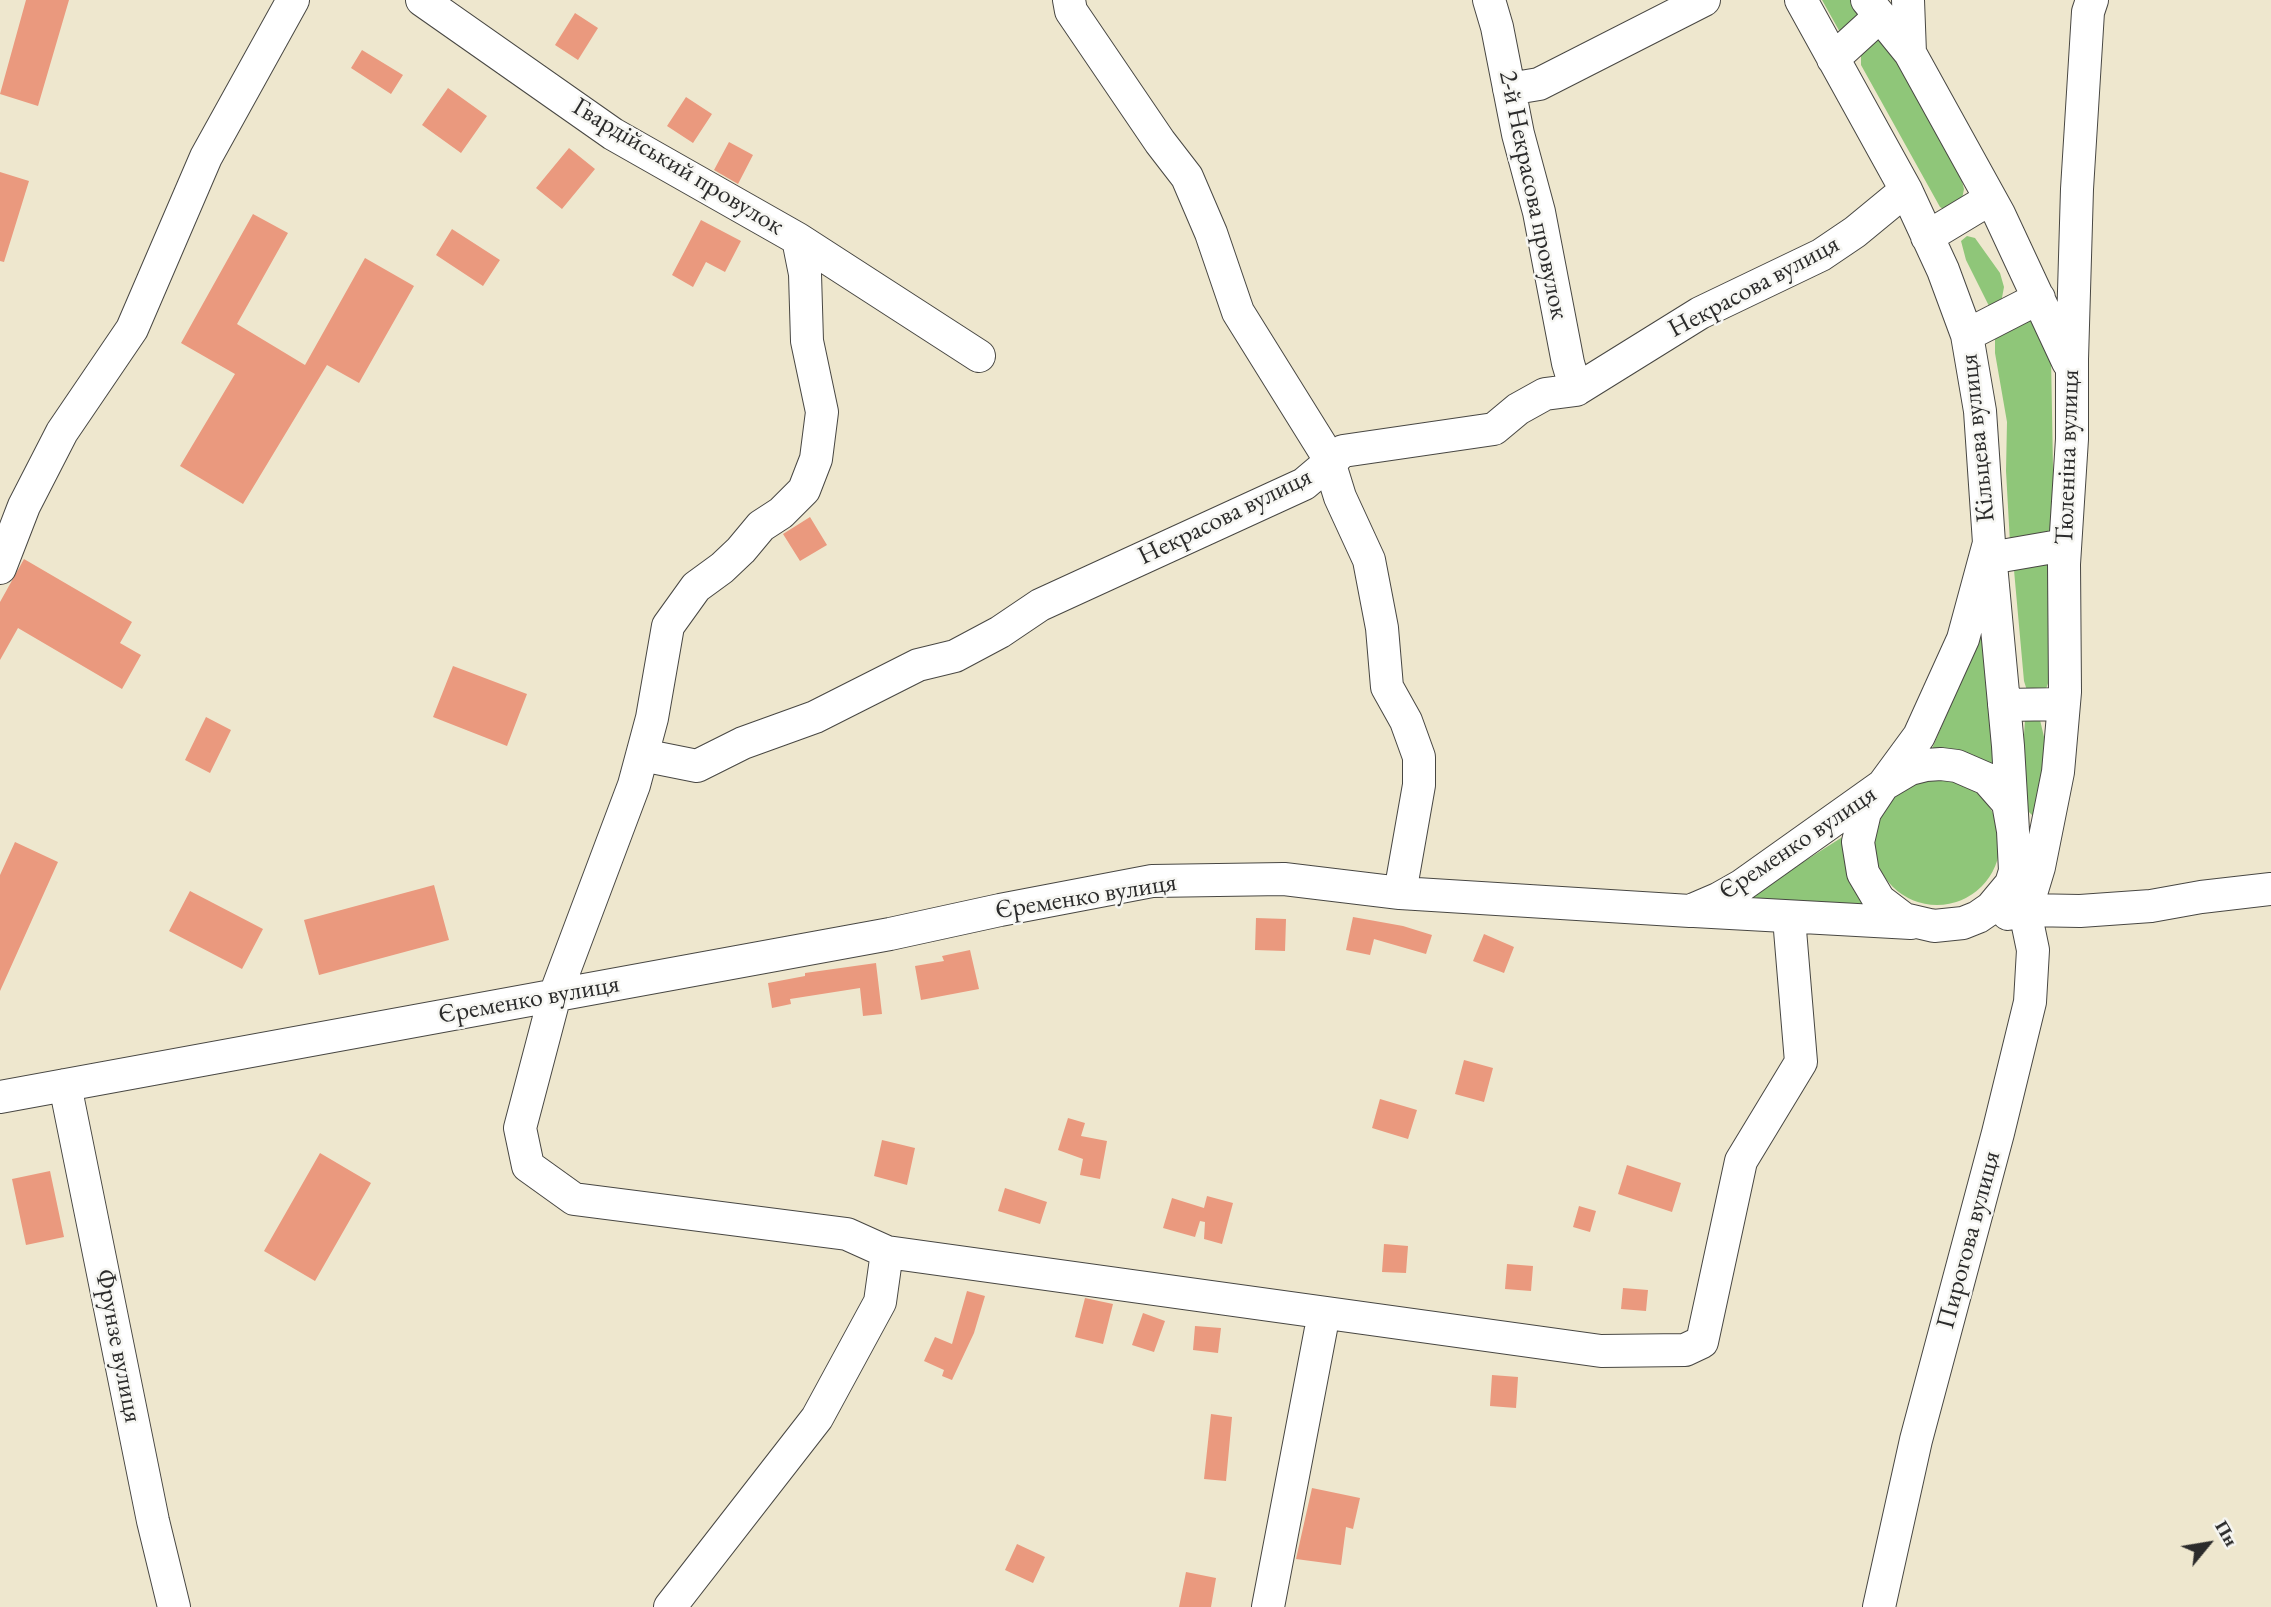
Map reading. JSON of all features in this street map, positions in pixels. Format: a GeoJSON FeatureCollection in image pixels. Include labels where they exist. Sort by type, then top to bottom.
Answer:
{"type":"FeatureCollection","features":[{"type":"Feature","properties":{"kind":"street"},"geometry":{"type":"LineString","coordinates":[[0,568],[24,506],[61,432],[132,329],[206,157],[293,0]]}},
{"type":"Feature","properties":{"kind":"street","name":"Гвардійський провулок"},"geometry":{"type":"LineString","coordinates":[[422,0],[613,134],[798,239],[805,274],[807,341],[822,412],[817,459],[804,490],[781,513],[761,526],[722,568],[696,587],[668,626],[652,718],[634,785],[555,995],[520,1128],[528,1166],[574,1199],[847,1234],[887,1252],[1601,1351],[1685,1350],[1702,1342],[1741,1161],[1801,1062],[1789,918]]}},
{"type":"Feature","properties":{"kind":"street"},"geometry":{"type":"LineString","coordinates":[[1069,0],[1071,11],[1187,177],[1211,233],[1238,312],[1328,455],[1340,497],[1369,560],[1382,628],[1387,687],[1406,721],[1419,757],[1419,785],[1400,893]]}},
{"type":"Feature","properties":{"kind":"street","name":"2-й Некрасова провулок"},"geometry":{"type":"LineString","coordinates":[[1489,0],[1497,27],[1518,134],[1539,212],[1568,363],[1576,390]]}},
{"type":"Feature","properties":{"kind":"street"},"geometry":{"type":"LineString","coordinates":[[1509,89],[1539,84],[1704,0]]}},
{"type":"Feature","properties":{"kind":"street","name":"Кільцева вулиця"},"geometry":{"type":"LineString","coordinates":[[1801,0],[1906,190],[1943,270],[1967,335],[1980,411],[1989,550],[2004,705],[2013,831],[2015,871],[2011,884],[2002,897],[1978,917],[1949,926],[1919,924],[1904,919],[1879,900],[1863,873],[1859,858],[1860,827],[1865,812],[1883,785],[1910,769],[1926,765],[1941,764],[1965,769],[1987,779],[2008,803],[2013,831]]}},
{"type":"Feature","properties":{"kind":"street"},"geometry":{"type":"LineString","coordinates":[[1908,0],[1910,53]]}},
{"type":"Feature","properties":{"kind":"street","name":"Тюленіна вулиця"},"geometry":{"type":"LineString","coordinates":[[2025,910],[2039,867],[2058,772],[2064,704],[2065,545],[2072,439],[2077,189],[2088,12],[2092,0]]}},
{"type":"Feature","properties":{"kind":"street"},"geometry":{"type":"LineString","coordinates":[[1833,59],[1873,8],[1910,53],[1990,200],[2072,370]]}},
{"type":"Feature","properties":{"kind":"street","name":"Некрасова вулиця"},"geometry":{"type":"LineString","coordinates":[[642,755],[697,766],[743,743],[815,717],[918,665],[955,656],[1000,632],[1040,605],[1304,484],[1343,452],[1493,429],[1518,409],[1545,394],[1576,390],[1700,313],[1821,255],[1855,232],[1906,190]]}},
{"type":"Feature","properties":{"kind":"street"},"geometry":{"type":"LineString","coordinates":[[1927,237],[1990,200]]}},
{"type":"Feature","properties":{"kind":"street"},"geometry":{"type":"LineString","coordinates":[[798,239],[979,356]]}},
{"type":"Feature","properties":{"kind":"street"},"geometry":{"type":"LineString","coordinates":[[1967,335],[2039,298]]}},
{"type":"Feature","properties":{"kind":"street"},"geometry":{"type":"LineString","coordinates":[[1989,550],[2065,545]]}},
{"type":"Feature","properties":{"kind":"street","name":"Єременко вулиця"},"geometry":{"type":"LineString","coordinates":[[0,1097],[890,934],[1152,881],[1284,879],[1400,893],[1690,911],[1741,886],[1883,785],[1919,736],[1962,639],[1989,550]]}},
{"type":"Feature","properties":{"kind":"street"},"geometry":{"type":"LineString","coordinates":[[2004,705],[2064,704]]}},
{"type":"Feature","properties":{"kind":"street","name":"Пирогова вулиця"},"geometry":{"type":"LineString","coordinates":[[1879,1607],[1916,1440],[2030,1002],[2033,950],[2015,871]]}},
{"type":"Feature","properties":{"kind":"street"},"geometry":{"type":"LineString","coordinates":[[1963,923],[2025,910],[2080,911],[2151,906],[2271,889]]}},
{"type":"Feature","properties":{"kind":"street"},"geometry":{"type":"LineString","coordinates":[[1690,911],[1919,924]]}},
{"type":"Feature","properties":{"kind":"street","name":"Фрунзе вулиця"},"geometry":{"type":"LineString","coordinates":[[65,1085],[153,1521],[174,1607]]}},
{"type":"Feature","properties":{"kind":"street"},"geometry":{"type":"LineString","coordinates":[[670,1607],[817,1418],[880,1302],[887,1252]]}},
{"type":"Feature","properties":{"kind":"street"},"geometry":{"type":"LineString","coordinates":[[1268,1607],[1324,1313]]}},
{"type":"Feature","properties":{"kind":"green space"},"geometry":{"type":"Polygon","coordinates":[[[1822,0],[1855,0],[1861,14],[1841,34],[1822,0]]]}},
{"type":"Feature","properties":{"kind":"green space"},"geometry":{"type":"Polygon","coordinates":[[[1877,36],[1889,46],[1961,177],[1964,189],[1962,199],[1945,210],[1940,207],[1861,65],[1865,45],[1877,36]]]}},
{"type":"Feature","properties":{"kind":"green space"},"geometry":{"type":"Polygon","coordinates":[[[1967,236],[1975,238],[2000,273],[2004,287],[2001,303],[1990,308],[1966,260],[1961,241],[1967,236]]]}},
{"type":"Feature","properties":{"kind":"green space"},"geometry":{"type":"Polygon","coordinates":[[[2032,316],[2051,357],[2054,524],[2049,536],[2010,543],[2006,471],[2007,422],[1995,353],[1995,336],[2032,316]]]}},
{"type":"Feature","properties":{"kind":"green space"},"geometry":{"type":"Polygon","coordinates":[[[2013,559],[2051,561],[2051,675],[2046,689],[2029,697],[2024,681],[2013,559]]]}},
{"type":"Feature","properties":{"kind":"green space"},"geometry":{"type":"Polygon","coordinates":[[[1983,631],[1998,768],[1931,751],[1983,631]]]}},
{"type":"Feature","properties":{"kind":"green space"},"geometry":{"type":"Polygon","coordinates":[[[2029,710],[2040,720],[2045,741],[2043,786],[2033,816],[2028,811],[2023,750],[2025,720],[2029,710]]]}},
{"type":"Feature","properties":{"kind":"green space"},"geometry":{"type":"Polygon","coordinates":[[[1937,779],[1961,783],[1982,797],[1996,818],[2000,842],[1996,866],[1982,887],[1961,901],[1937,905],[1913,901],[1892,887],[1878,866],[1874,842],[1878,818],[1892,797],[1913,783],[1937,779]]]}},
{"type":"Feature","properties":{"kind":"green space"},"geometry":{"type":"Polygon","coordinates":[[[1844,836],[1865,906],[1745,899],[1844,836]]]}},
{"type":"Feature","properties":{"kind":"building"},"geometry":{"type":"Polygon","coordinates":[[[26,0],[69,0],[38,106],[0,94],[26,0]]]}},
{"type":"Feature","properties":{"kind":"building"},"geometry":{"type":"Polygon","coordinates":[[[575,13],[598,28],[578,60],[555,45],[575,13]]]}},
{"type":"Feature","properties":{"kind":"building"},"geometry":{"type":"Polygon","coordinates":[[[362,50],[403,75],[391,94],[351,68],[362,50]]]}},
{"type":"Feature","properties":{"kind":"building"},"geometry":{"type":"Polygon","coordinates":[[[448,88],[487,116],[461,153],[422,125],[448,88]]]}},
{"type":"Feature","properties":{"kind":"building"},"geometry":{"type":"Polygon","coordinates":[[[686,97],[712,114],[693,143],[667,126],[686,97]]]}},
{"type":"Feature","properties":{"kind":"building"},"geometry":{"type":"Polygon","coordinates":[[[729,142],[753,155],[738,184],[714,170],[729,142]]]}},
{"type":"Feature","properties":{"kind":"building"},"geometry":{"type":"Polygon","coordinates":[[[569,148],[595,169],[562,209],[536,188],[569,148]]]}},
{"type":"Feature","properties":{"kind":"building"},"geometry":{"type":"Polygon","coordinates":[[[0,172],[29,181],[4,262],[0,261],[0,172]]]}},
{"type":"Feature","properties":{"kind":"building"},"geometry":{"type":"Polygon","coordinates":[[[253,214],[288,233],[237,324],[305,365],[365,258],[414,286],[359,383],[327,365],[243,504],[180,466],[235,374],[181,343],[253,214]]]}},
{"type":"Feature","properties":{"kind":"building"},"geometry":{"type":"Polygon","coordinates":[[[701,220],[741,241],[725,272],[706,262],[693,287],[672,275],[701,220]]]}},
{"type":"Feature","properties":{"kind":"building"},"geometry":{"type":"Polygon","coordinates":[[[452,229],[500,260],[483,286],[436,255],[452,229]]]}},
{"type":"Feature","properties":{"kind":"building"},"geometry":{"type":"Polygon","coordinates":[[[810,517],[827,545],[800,561],[783,534],[810,517]]]}},
{"type":"Feature","properties":{"kind":"building"},"geometry":{"type":"Polygon","coordinates":[[[24,559],[132,622],[120,643],[141,655],[122,689],[18,628],[0,660],[0,602],[24,559]]]}},
{"type":"Feature","properties":{"kind":"building"},"geometry":{"type":"Polygon","coordinates":[[[453,666],[527,694],[507,746],[433,717],[453,666]]]}},
{"type":"Feature","properties":{"kind":"building"},"geometry":{"type":"Polygon","coordinates":[[[206,717],[231,730],[210,773],[185,760],[206,717]]]}},
{"type":"Feature","properties":{"kind":"building"},"geometry":{"type":"Polygon","coordinates":[[[15,842],[58,862],[0,991],[0,875],[15,842]]]}},
{"type":"Feature","properties":{"kind":"building"},"geometry":{"type":"Polygon","coordinates":[[[434,885],[449,940],[319,975],[304,920],[434,885]]]}},
{"type":"Feature","properties":{"kind":"building"},"geometry":{"type":"Polygon","coordinates":[[[190,891],[263,929],[242,969],[169,931],[190,891]]]}},
{"type":"Feature","properties":{"kind":"building"},"geometry":{"type":"Polygon","coordinates":[[[1353,917],[1403,926],[1432,935],[1426,954],[1374,939],[1370,955],[1346,950],[1353,917]]]}},
{"type":"Feature","properties":{"kind":"building"},"geometry":{"type":"Polygon","coordinates":[[[1256,918],[1286,919],[1285,951],[1255,950],[1256,918]]]}},
{"type":"Feature","properties":{"kind":"building"},"geometry":{"type":"Polygon","coordinates":[[[1484,934],[1514,947],[1504,973],[1473,961],[1484,934]]]}},
{"type":"Feature","properties":{"kind":"building"},"geometry":{"type":"Polygon","coordinates":[[[970,950],[979,989],[921,1000],[915,966],[944,961],[942,956],[970,950]]]}},
{"type":"Feature","properties":{"kind":"building"},"geometry":{"type":"Polygon","coordinates":[[[876,963],[882,1014],[863,1016],[860,988],[790,999],[791,1004],[772,1008],[768,983],[805,976],[805,973],[876,963]]]}},
{"type":"Feature","properties":{"kind":"building"},"geometry":{"type":"Polygon","coordinates":[[[1464,1060],[1493,1068],[1484,1102],[1455,1094],[1464,1060]]]}},
{"type":"Feature","properties":{"kind":"building"},"geometry":{"type":"Polygon","coordinates":[[[1380,1099],[1417,1110],[1408,1139],[1372,1128],[1380,1099]]]}},
{"type":"Feature","properties":{"kind":"building"},"geometry":{"type":"Polygon","coordinates":[[[1068,1118],[1085,1123],[1081,1136],[1107,1141],[1100,1179],[1080,1175],[1083,1159],[1058,1150],[1068,1118]]]}},
{"type":"Feature","properties":{"kind":"building"},"geometry":{"type":"Polygon","coordinates":[[[882,1140],[915,1148],[907,1185],[874,1176],[882,1140]]]}},
{"type":"Feature","properties":{"kind":"building"},"geometry":{"type":"Polygon","coordinates":[[[320,1153],[371,1183],[315,1281],[264,1251],[320,1153]]]}},
{"type":"Feature","properties":{"kind":"building"},"geometry":{"type":"Polygon","coordinates":[[[1627,1165],[1681,1183],[1672,1212],[1618,1194],[1627,1165]]]}},
{"type":"Feature","properties":{"kind":"building"},"geometry":{"type":"Polygon","coordinates":[[[50,1171],[64,1237],[26,1245],[12,1179],[50,1171]]]}},
{"type":"Feature","properties":{"kind":"building"},"geometry":{"type":"Polygon","coordinates":[[[1005,1188],[1047,1202],[1040,1224],[998,1211],[1005,1188]]]}},
{"type":"Feature","properties":{"kind":"building"},"geometry":{"type":"Polygon","coordinates":[[[1207,1196],[1233,1203],[1222,1244],[1204,1239],[1205,1222],[1200,1221],[1195,1237],[1163,1228],[1172,1198],[1204,1208],[1207,1196]]]}},
{"type":"Feature","properties":{"kind":"building"},"geometry":{"type":"Polygon","coordinates":[[[1579,1206],[1596,1211],[1590,1232],[1573,1227],[1579,1206]]]}},
{"type":"Feature","properties":{"kind":"building"},"geometry":{"type":"Polygon","coordinates":[[[1384,1244],[1408,1246],[1406,1273],[1382,1272],[1384,1244]]]}},
{"type":"Feature","properties":{"kind":"building"},"geometry":{"type":"Polygon","coordinates":[[[1507,1264],[1533,1266],[1531,1291],[1505,1289],[1507,1264]]]}},
{"type":"Feature","properties":{"kind":"building"},"geometry":{"type":"Polygon","coordinates":[[[1623,1288],[1648,1290],[1646,1311],[1621,1309],[1623,1288]]]}},
{"type":"Feature","properties":{"kind":"building"},"geometry":{"type":"Polygon","coordinates":[[[967,1291],[985,1296],[974,1333],[952,1380],[942,1376],[944,1370],[924,1361],[935,1337],[952,1344],[967,1291]]]}},
{"type":"Feature","properties":{"kind":"building"},"geometry":{"type":"Polygon","coordinates":[[[1085,1298],[1113,1304],[1103,1344],[1075,1337],[1085,1298]]]}},
{"type":"Feature","properties":{"kind":"building"},"geometry":{"type":"Polygon","coordinates":[[[1143,1313],[1165,1321],[1154,1352],[1132,1345],[1143,1313]]]}},
{"type":"Feature","properties":{"kind":"building"},"geometry":{"type":"Polygon","coordinates":[[[1195,1326],[1221,1328],[1218,1353],[1193,1350],[1195,1326]]]}},
{"type":"Feature","properties":{"kind":"building"},"geometry":{"type":"Polygon","coordinates":[[[1492,1375],[1518,1377],[1516,1408],[1490,1406],[1492,1375]]]}},
{"type":"Feature","properties":{"kind":"building"},"geometry":{"type":"Polygon","coordinates":[[[1211,1414],[1232,1417],[1226,1481],[1204,1479],[1211,1414]]]}},
{"type":"Feature","properties":{"kind":"building"},"geometry":{"type":"Polygon","coordinates":[[[1312,1488],[1360,1498],[1353,1529],[1346,1527],[1341,1565],[1296,1559],[1312,1488]]]}},
{"type":"Feature","properties":{"kind":"building"},"geometry":{"type":"Polygon","coordinates":[[[1017,1544],[1045,1557],[1033,1583],[1005,1570],[1017,1544]]]}},
{"type":"Feature","properties":{"kind":"building"},"geometry":{"type":"Polygon","coordinates":[[[1186,1572],[1216,1578],[1211,1607],[1179,1607],[1186,1572]]]}}]}
